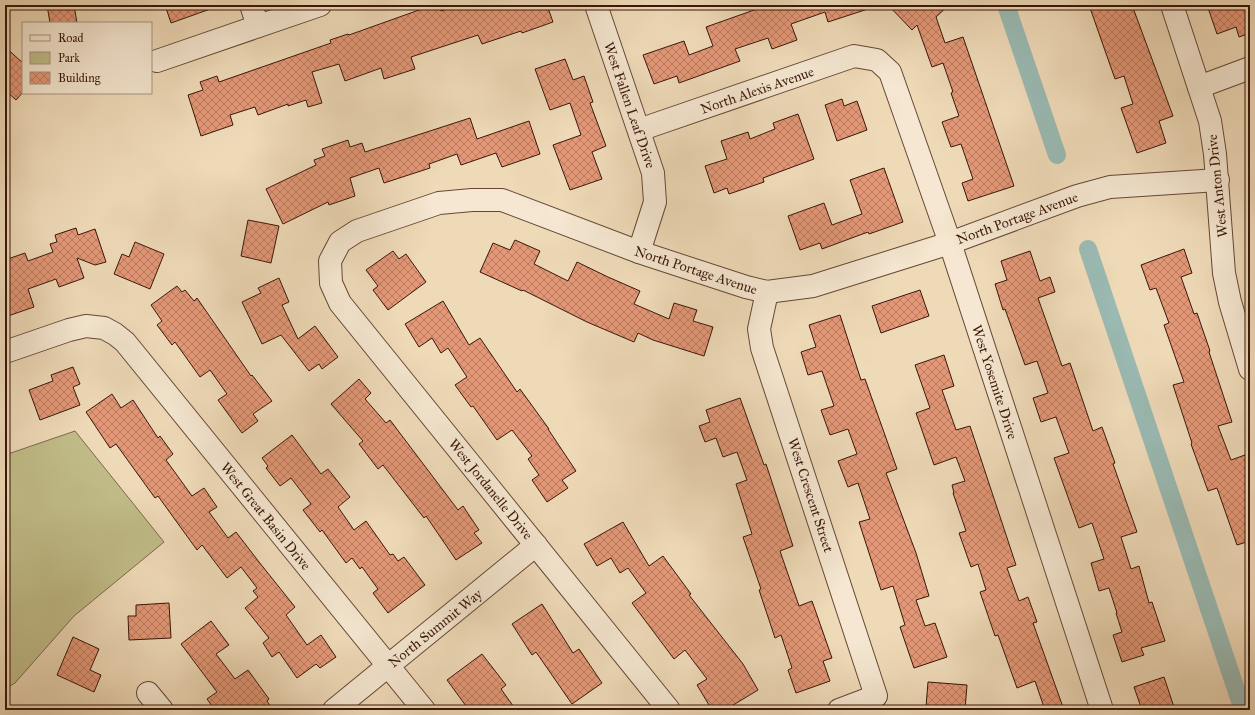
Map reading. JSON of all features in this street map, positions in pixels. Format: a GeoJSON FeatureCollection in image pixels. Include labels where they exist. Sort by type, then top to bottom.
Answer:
{"type":"FeatureCollection","features":[{"type":"Feature","properties":{"kind":"street"},"geometry":{"type":"LineString","coordinates":[[251,5],[258,26]]}},
{"type":"Feature","properties":{"kind":"street"},"geometry":{"type":"LineString","coordinates":[[157,60],[320,5]]}},
{"type":"Feature","properties":{"kind":"street","name":"West Fallen Leaf Drive"},"geometry":{"type":"LineString","coordinates":[[596,5],[653,173],[654,202],[639,252]]}},
{"type":"Feature","properties":{"kind":"street","name":"West Anton Drive"},"geometry":{"type":"LineString","coordinates":[[1172,5],[1210,121],[1218,180],[1224,273],[1230,302],[1250,369]]}},
{"type":"Feature","properties":{"kind":"street","name":"North Alexis Avenue"},"geometry":{"type":"LineString","coordinates":[[639,130],[854,56],[877,60]]}},
{"type":"Feature","properties":{"kind":"street","name":"West Yosemite Drive"},"geometry":{"type":"LineString","coordinates":[[877,60],[890,72],[950,243],[1102,710]]}},
{"type":"Feature","properties":{"kind":"street"},"geometry":{"type":"LineString","coordinates":[[1199,87],[1250,68]]}},
{"type":"Feature","properties":{"kind":"street","name":"North Portage Avenue"},"geometry":{"type":"LineString","coordinates":[[330,260],[340,242],[357,230],[439,203],[472,200],[502,200],[639,252],[746,287],[767,292],[812,286],[950,243],[1077,196],[1110,187],[1218,180]]}},
{"type":"Feature","properties":{"kind":"street","name":"West Jordanelle Drive"},"geometry":{"type":"LineString","coordinates":[[330,260],[331,283],[340,303],[669,710]]}},
{"type":"Feature","properties":{"kind":"street","name":"West Crescent Street"},"geometry":{"type":"LineString","coordinates":[[767,292],[759,330],[762,348],[876,696],[839,710]]}},
{"type":"Feature","properties":{"kind":"street","name":"West Great Basin Drive"},"geometry":{"type":"LineString","coordinates":[[5,352],[68,330],[86,326],[104,328],[125,342],[424,710]]}},
{"type":"Feature","properties":{"kind":"street","name":"North Summit Way"},"geometry":{"type":"LineString","coordinates":[[334,710],[536,545]]}},
{"type":"Feature","properties":{"kind":"street"},"geometry":{"type":"LineString","coordinates":[[148,693],[162,710]]}},
{"type":"Feature","properties":{"kind":"green space"},"geometry":{"type":"Polygon","coordinates":[[[75,431],[164,542],[74,616],[15,683],[5,689],[5,455],[75,431]]]}},
{"type":"Feature","properties":{"kind":"building"},"geometry":{"type":"Polygon","coordinates":[[[47,5],[74,5],[77,22],[50,22],[47,5]]]}},
{"type":"Feature","properties":{"kind":"building"},"geometry":{"type":"Polygon","coordinates":[[[165,5],[216,5],[216,7],[171,23],[165,5]]]}},
{"type":"Feature","properties":{"kind":"building"},"geometry":{"type":"Polygon","coordinates":[[[433,5],[439,5],[441,11],[459,5],[547,5],[553,22],[522,33],[521,31],[482,44],[478,35],[411,57],[415,69],[384,79],[381,68],[345,81],[339,64],[312,72],[322,103],[308,107],[306,100],[288,106],[288,104],[258,115],[255,107],[230,115],[233,125],[201,136],[188,95],[203,90],[200,82],[217,76],[219,82],[331,43],[330,40],[348,34],[349,35],[433,5]]]}},
{"type":"Feature","properties":{"kind":"building"},"geometry":{"type":"Polygon","coordinates":[[[755,5],[871,5],[871,8],[828,22],[825,12],[791,24],[797,40],[772,49],[768,38],[735,49],[740,61],[679,83],[677,76],[654,84],[643,55],[684,41],[689,55],[713,46],[706,27],[757,9],[755,5]]]}},
{"type":"Feature","properties":{"kind":"building"},"geometry":{"type":"Polygon","coordinates":[[[888,5],[949,5],[936,17],[945,43],[963,37],[1014,186],[968,201],[962,183],[973,179],[961,144],[951,147],[942,122],[959,116],[943,63],[932,67],[917,25],[912,30],[888,5]]]}},
{"type":"Feature","properties":{"kind":"building"},"geometry":{"type":"Polygon","coordinates":[[[1089,5],[1132,5],[1173,116],[1159,121],[1166,143],[1137,153],[1121,108],[1133,104],[1124,76],[1115,79],[1089,5]]]}},
{"type":"Feature","properties":{"kind":"building"},"geometry":{"type":"Polygon","coordinates":[[[1207,5],[1250,5],[1250,33],[1239,37],[1236,27],[1217,34],[1207,5]]]}},
{"type":"Feature","properties":{"kind":"building"},"geometry":{"type":"Polygon","coordinates":[[[5,47],[22,62],[22,93],[16,100],[5,90],[5,47]]]}},
{"type":"Feature","properties":{"kind":"building"},"geometry":{"type":"Polygon","coordinates":[[[565,59],[573,80],[584,76],[593,102],[590,103],[606,146],[592,152],[602,179],[570,190],[553,145],[581,135],[570,103],[550,110],[535,69],[565,59]]]}},
{"type":"Feature","properties":{"kind":"building"},"geometry":{"type":"Polygon","coordinates":[[[842,99],[844,106],[857,101],[867,130],[837,141],[825,105],[842,99]]]}},
{"type":"Feature","properties":{"kind":"building"},"geometry":{"type":"Polygon","coordinates":[[[798,114],[814,159],[763,178],[764,182],[729,194],[727,188],[714,193],[705,166],[727,159],[721,141],[748,132],[750,139],[775,129],[773,123],[798,114]]]}},
{"type":"Feature","properties":{"kind":"building"},"geometry":{"type":"Polygon","coordinates":[[[470,118],[477,139],[529,121],[540,154],[502,167],[496,153],[461,165],[457,154],[429,164],[430,168],[384,183],[379,168],[350,178],[355,196],[329,205],[328,202],[283,224],[266,189],[316,165],[314,160],[325,156],[322,149],[348,140],[350,147],[362,143],[365,152],[470,118]]]}},
{"type":"Feature","properties":{"kind":"building"},"geometry":{"type":"Polygon","coordinates":[[[884,168],[903,222],[869,234],[868,232],[822,249],[820,243],[800,250],[788,216],[824,203],[832,225],[862,214],[850,180],[884,168]]]}},
{"type":"Feature","properties":{"kind":"building"},"geometry":{"type":"Polygon","coordinates":[[[248,220],[279,226],[271,263],[241,256],[248,220]]]}},
{"type":"Feature","properties":{"kind":"building"},"geometry":{"type":"Polygon","coordinates":[[[76,228],[78,235],[95,229],[106,262],[95,265],[77,258],[84,278],[59,287],[56,279],[28,289],[34,307],[5,317],[5,260],[25,253],[28,261],[53,252],[50,244],[57,242],[55,235],[76,228]]]}},
{"type":"Feature","properties":{"kind":"building"},"geometry":{"type":"Polygon","coordinates":[[[515,240],[540,251],[534,264],[568,281],[577,262],[640,291],[634,304],[669,319],[674,303],[697,310],[693,321],[713,327],[704,356],[653,340],[638,333],[634,342],[587,322],[523,290],[522,291],[480,272],[493,243],[510,250],[515,240]]]}},
{"type":"Feature","properties":{"kind":"building"},"geometry":{"type":"Polygon","coordinates":[[[135,242],[164,254],[150,289],[114,274],[122,254],[129,257],[135,242]]]}},
{"type":"Feature","properties":{"kind":"building"},"geometry":{"type":"Polygon","coordinates":[[[1184,249],[1192,273],[1181,277],[1194,314],[1197,313],[1232,422],[1218,426],[1231,460],[1245,455],[1250,470],[1250,483],[1246,485],[1250,496],[1250,541],[1237,545],[1217,488],[1208,491],[1191,444],[1192,443],[1173,385],[1184,382],[1164,325],[1169,323],[1156,288],[1150,290],[1141,265],[1184,249]]]}},
{"type":"Feature","properties":{"kind":"building"},"geometry":{"type":"Polygon","coordinates":[[[393,251],[399,259],[406,254],[426,282],[388,310],[373,290],[378,286],[366,270],[393,251]]]}},
{"type":"Feature","properties":{"kind":"building"},"geometry":{"type":"Polygon","coordinates":[[[1030,251],[1040,281],[1050,277],[1055,292],[1038,298],[1062,366],[1070,363],[1093,431],[1102,427],[1115,463],[1113,464],[1137,532],[1121,537],[1131,569],[1139,566],[1149,603],[1152,602],[1165,641],[1141,648],[1144,655],[1122,662],[1113,635],[1122,632],[1117,613],[1109,588],[1099,591],[1091,563],[1104,559],[1092,523],[1079,528],[1054,458],[1069,453],[1056,417],[1041,422],[1033,398],[1048,393],[1037,361],[1025,365],[1005,309],[1003,310],[995,284],[1007,280],[1001,261],[1030,251]]]}},
{"type":"Feature","properties":{"kind":"building"},"geometry":{"type":"Polygon","coordinates":[[[279,278],[289,302],[282,305],[298,339],[315,326],[338,357],[322,369],[319,364],[309,371],[281,335],[262,344],[242,302],[261,293],[258,288],[279,278]]]}},
{"type":"Feature","properties":{"kind":"building"},"geometry":{"type":"Polygon","coordinates":[[[177,286],[182,292],[185,290],[194,301],[197,298],[251,376],[252,375],[272,401],[253,414],[258,421],[242,433],[218,400],[227,394],[210,370],[200,377],[175,342],[172,345],[157,325],[162,321],[151,305],[177,286]]]}},
{"type":"Feature","properties":{"kind":"building"},"geometry":{"type":"Polygon","coordinates":[[[920,290],[929,316],[881,333],[872,306],[920,290]]]}},
{"type":"Feature","properties":{"kind":"building"},"geometry":{"type":"Polygon","coordinates":[[[443,301],[469,345],[480,338],[517,392],[520,389],[549,429],[576,471],[562,480],[568,488],[547,502],[532,480],[539,475],[528,459],[532,456],[512,430],[497,440],[473,406],[471,407],[455,385],[467,377],[448,348],[441,353],[432,338],[419,347],[405,324],[443,301]]]}},
{"type":"Feature","properties":{"kind":"building"},"geometry":{"type":"Polygon","coordinates":[[[840,315],[861,380],[865,379],[897,469],[886,473],[916,553],[929,596],[916,600],[925,626],[935,623],[947,657],[914,668],[900,627],[905,625],[893,586],[881,590],[859,522],[870,519],[858,483],[848,487],[838,461],[857,454],[848,429],[830,435],[821,410],[834,406],[822,371],[808,375],[801,352],[816,347],[809,325],[840,315]]]}},
{"type":"Feature","properties":{"kind":"building"},"geometry":{"type":"Polygon","coordinates":[[[944,355],[954,386],[942,390],[956,430],[970,426],[1016,565],[1007,568],[1019,601],[1028,597],[1037,622],[1033,623],[1064,710],[1045,710],[1035,681],[1017,688],[998,635],[995,636],[980,592],[986,590],[978,564],[971,567],[959,533],[966,531],[953,493],[952,485],[965,481],[956,457],[934,465],[916,413],[930,408],[915,365],[944,355]]]}},
{"type":"Feature","properties":{"kind":"building"},"geometry":{"type":"Polygon","coordinates":[[[73,367],[80,384],[73,387],[80,405],[40,420],[29,390],[53,381],[51,375],[73,367]]]}},
{"type":"Feature","properties":{"kind":"building"},"geometry":{"type":"Polygon","coordinates":[[[359,379],[371,393],[365,399],[386,423],[390,420],[458,510],[463,506],[479,530],[474,533],[482,543],[456,560],[426,516],[424,518],[383,465],[378,469],[359,444],[363,441],[331,404],[359,379]]]}},
{"type":"Feature","properties":{"kind":"building"},"geometry":{"type":"Polygon","coordinates":[[[112,394],[121,408],[133,400],[158,438],[160,436],[173,454],[166,460],[192,496],[204,488],[217,507],[209,512],[228,538],[236,532],[295,607],[286,615],[307,645],[321,635],[336,657],[320,668],[316,664],[297,678],[279,652],[272,657],[263,643],[269,638],[245,608],[258,597],[253,591],[257,588],[241,567],[227,578],[202,545],[197,550],[158,496],[155,498],[116,444],[110,448],[86,412],[112,394]]]}},
{"type":"Feature","properties":{"kind":"building"},"geometry":{"type":"Polygon","coordinates":[[[740,398],[764,465],[766,464],[793,546],[780,551],[799,606],[812,601],[832,658],[823,661],[830,681],[796,693],[788,670],[792,668],[781,635],[775,638],[759,590],[761,589],[743,537],[752,534],[736,484],[747,480],[737,452],[723,457],[716,438],[705,442],[699,426],[710,422],[706,410],[740,398]]]}},
{"type":"Feature","properties":{"kind":"building"},"geometry":{"type":"Polygon","coordinates":[[[292,435],[321,474],[328,469],[350,497],[338,507],[354,530],[366,521],[390,555],[393,554],[398,561],[404,557],[425,585],[388,613],[373,593],[378,589],[362,567],[360,569],[352,558],[346,563],[322,530],[320,532],[303,510],[311,504],[291,478],[280,486],[266,468],[268,466],[262,458],[292,435]]]}},
{"type":"Feature","properties":{"kind":"building"},"geometry":{"type":"Polygon","coordinates":[[[623,522],[649,566],[663,556],[691,594],[689,595],[743,664],[758,690],[725,710],[712,710],[697,685],[707,679],[685,650],[674,659],[632,603],[646,593],[628,568],[620,573],[611,558],[597,566],[584,544],[623,522]]]}},
{"type":"Feature","properties":{"kind":"building"},"geometry":{"type":"Polygon","coordinates":[[[169,603],[171,638],[129,640],[128,616],[136,616],[136,605],[169,603]]]}},
{"type":"Feature","properties":{"kind":"building"},"geometry":{"type":"Polygon","coordinates":[[[542,604],[573,653],[579,649],[602,683],[572,704],[536,652],[532,655],[512,624],[542,604]]]}},
{"type":"Feature","properties":{"kind":"building"},"geometry":{"type":"Polygon","coordinates":[[[211,621],[229,645],[216,654],[235,679],[248,670],[269,699],[267,701],[273,710],[215,710],[207,699],[217,692],[181,644],[211,621]]]}},
{"type":"Feature","properties":{"kind":"building"},"geometry":{"type":"Polygon","coordinates":[[[73,637],[99,649],[90,670],[101,675],[94,692],[57,675],[73,637]]]}},
{"type":"Feature","properties":{"kind":"building"},"geometry":{"type":"Polygon","coordinates":[[[482,654],[506,685],[501,689],[516,710],[469,710],[447,680],[482,654]]]}},
{"type":"Feature","properties":{"kind":"building"},"geometry":{"type":"Polygon","coordinates":[[[1164,677],[1175,710],[1142,710],[1134,687],[1164,677]]]}},
{"type":"Feature","properties":{"kind":"building"},"geometry":{"type":"Polygon","coordinates":[[[928,682],[967,685],[965,710],[932,710],[933,708],[926,707],[928,682]]]}},
{"type":"Feature","properties":{"kind":"waterway"},"geometry":{"type":"LineString","coordinates":[[1006,5],[1057,155]]}},
{"type":"Feature","properties":{"kind":"waterway"},"geometry":{"type":"LineString","coordinates":[[1088,249],[1243,710]]}}]}
